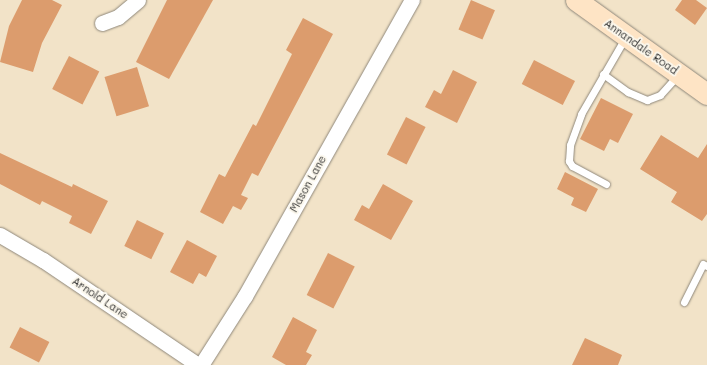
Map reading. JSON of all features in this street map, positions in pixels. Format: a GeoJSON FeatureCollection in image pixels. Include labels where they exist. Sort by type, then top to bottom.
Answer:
{"type":"FeatureCollection","features":[{"type":"Feature","properties":{"kind":"main road","name":"Annandale Road"},"geometry":{"type":"LineString","coordinates":[[576,0],[707,94]]}},
{"type":"Feature","properties":{"kind":"street"},"geometry":{"type":"LineString","coordinates":[[102,24],[118,17],[138,0]]}},
{"type":"Feature","properties":{"kind":"street","name":"Mason Lane"},"geometry":{"type":"LineString","coordinates":[[201,365],[245,296],[412,0]]}},
{"type":"Feature","properties":{"kind":"street","name":"Arnold Lane"},"geometry":{"type":"LineString","coordinates":[[0,235],[43,260],[198,365]]}},
{"type":"Feature","properties":{"kind":"lane"},"geometry":{"type":"LineString","coordinates":[[606,184],[572,166],[569,161],[570,145],[581,114],[626,36]]}},
{"type":"Feature","properties":{"kind":"lane"},"geometry":{"type":"LineString","coordinates":[[603,74],[628,92],[647,100],[660,95],[679,74]]}},
{"type":"Feature","properties":{"kind":"lane"},"geometry":{"type":"LineString","coordinates":[[684,302],[704,264],[707,266]]}},
{"type":"Feature","properties":{"kind":"building"},"geometry":{"type":"Polygon","coordinates":[[[22,0],[52,0],[62,5],[42,43],[33,72],[0,62],[9,26],[22,0]]]}},
{"type":"Feature","properties":{"kind":"building"},"geometry":{"type":"Polygon","coordinates":[[[167,0],[213,0],[169,79],[136,62],[167,0]]]}},
{"type":"Feature","properties":{"kind":"building"},"geometry":{"type":"Polygon","coordinates":[[[471,0],[495,10],[482,40],[458,29],[471,0]]]}},
{"type":"Feature","properties":{"kind":"building"},"geometry":{"type":"Polygon","coordinates":[[[682,0],[696,0],[707,8],[695,25],[675,10],[682,0]]]}},
{"type":"Feature","properties":{"kind":"building"},"geometry":{"type":"Polygon","coordinates":[[[303,18],[333,34],[258,176],[252,173],[241,195],[248,198],[241,210],[233,206],[223,224],[200,212],[219,174],[225,177],[253,124],[256,126],[292,54],[286,50],[303,18]]]}},
{"type":"Feature","properties":{"kind":"building"},"geometry":{"type":"Polygon","coordinates":[[[69,56],[99,71],[82,104],[52,89],[69,56]]]}},
{"type":"Feature","properties":{"kind":"building"},"geometry":{"type":"Polygon","coordinates":[[[534,60],[575,81],[563,105],[522,84],[534,60]]]}},
{"type":"Feature","properties":{"kind":"building"},"geometry":{"type":"Polygon","coordinates":[[[137,67],[149,106],[116,116],[104,77],[137,67]]]}},
{"type":"Feature","properties":{"kind":"building"},"geometry":{"type":"Polygon","coordinates":[[[453,70],[477,82],[457,123],[425,107],[434,90],[441,94],[453,70]]]}},
{"type":"Feature","properties":{"kind":"building"},"geometry":{"type":"Polygon","coordinates":[[[601,98],[633,114],[618,143],[610,139],[604,151],[580,139],[601,98]]]}},
{"type":"Feature","properties":{"kind":"building"},"geometry":{"type":"Polygon","coordinates":[[[406,117],[426,127],[407,164],[387,154],[406,117]]]}},
{"type":"Feature","properties":{"kind":"building"},"geometry":{"type":"Polygon","coordinates":[[[661,135],[698,158],[707,144],[707,214],[702,221],[671,202],[677,192],[640,169],[661,135]]]}},
{"type":"Feature","properties":{"kind":"building"},"geometry":{"type":"Polygon","coordinates":[[[0,153],[72,187],[73,184],[108,201],[91,234],[69,223],[72,216],[42,201],[40,205],[0,184],[0,153]]]}},
{"type":"Feature","properties":{"kind":"building"},"geometry":{"type":"Polygon","coordinates":[[[565,172],[598,189],[586,212],[571,205],[574,198],[557,189],[565,172]]]}},
{"type":"Feature","properties":{"kind":"building"},"geometry":{"type":"Polygon","coordinates":[[[383,184],[413,201],[391,240],[354,220],[362,205],[369,209],[383,184]]]}},
{"type":"Feature","properties":{"kind":"building"},"geometry":{"type":"Polygon","coordinates":[[[137,220],[164,233],[151,259],[124,246],[137,220]]]}},
{"type":"Feature","properties":{"kind":"building"},"geometry":{"type":"Polygon","coordinates":[[[187,240],[217,256],[206,277],[199,273],[193,284],[170,272],[187,240]]]}},
{"type":"Feature","properties":{"kind":"building"},"geometry":{"type":"Polygon","coordinates":[[[328,253],[355,267],[333,308],[307,295],[328,253]]]}},
{"type":"Feature","properties":{"kind":"building"},"geometry":{"type":"Polygon","coordinates":[[[293,317],[317,330],[306,352],[312,355],[306,365],[286,365],[272,357],[293,317]]]}},
{"type":"Feature","properties":{"kind":"building"},"geometry":{"type":"Polygon","coordinates":[[[20,327],[49,342],[39,362],[10,347],[20,327]]]}},
{"type":"Feature","properties":{"kind":"building"},"geometry":{"type":"Polygon","coordinates":[[[585,338],[622,355],[618,365],[572,365],[585,338]]]}}]}
